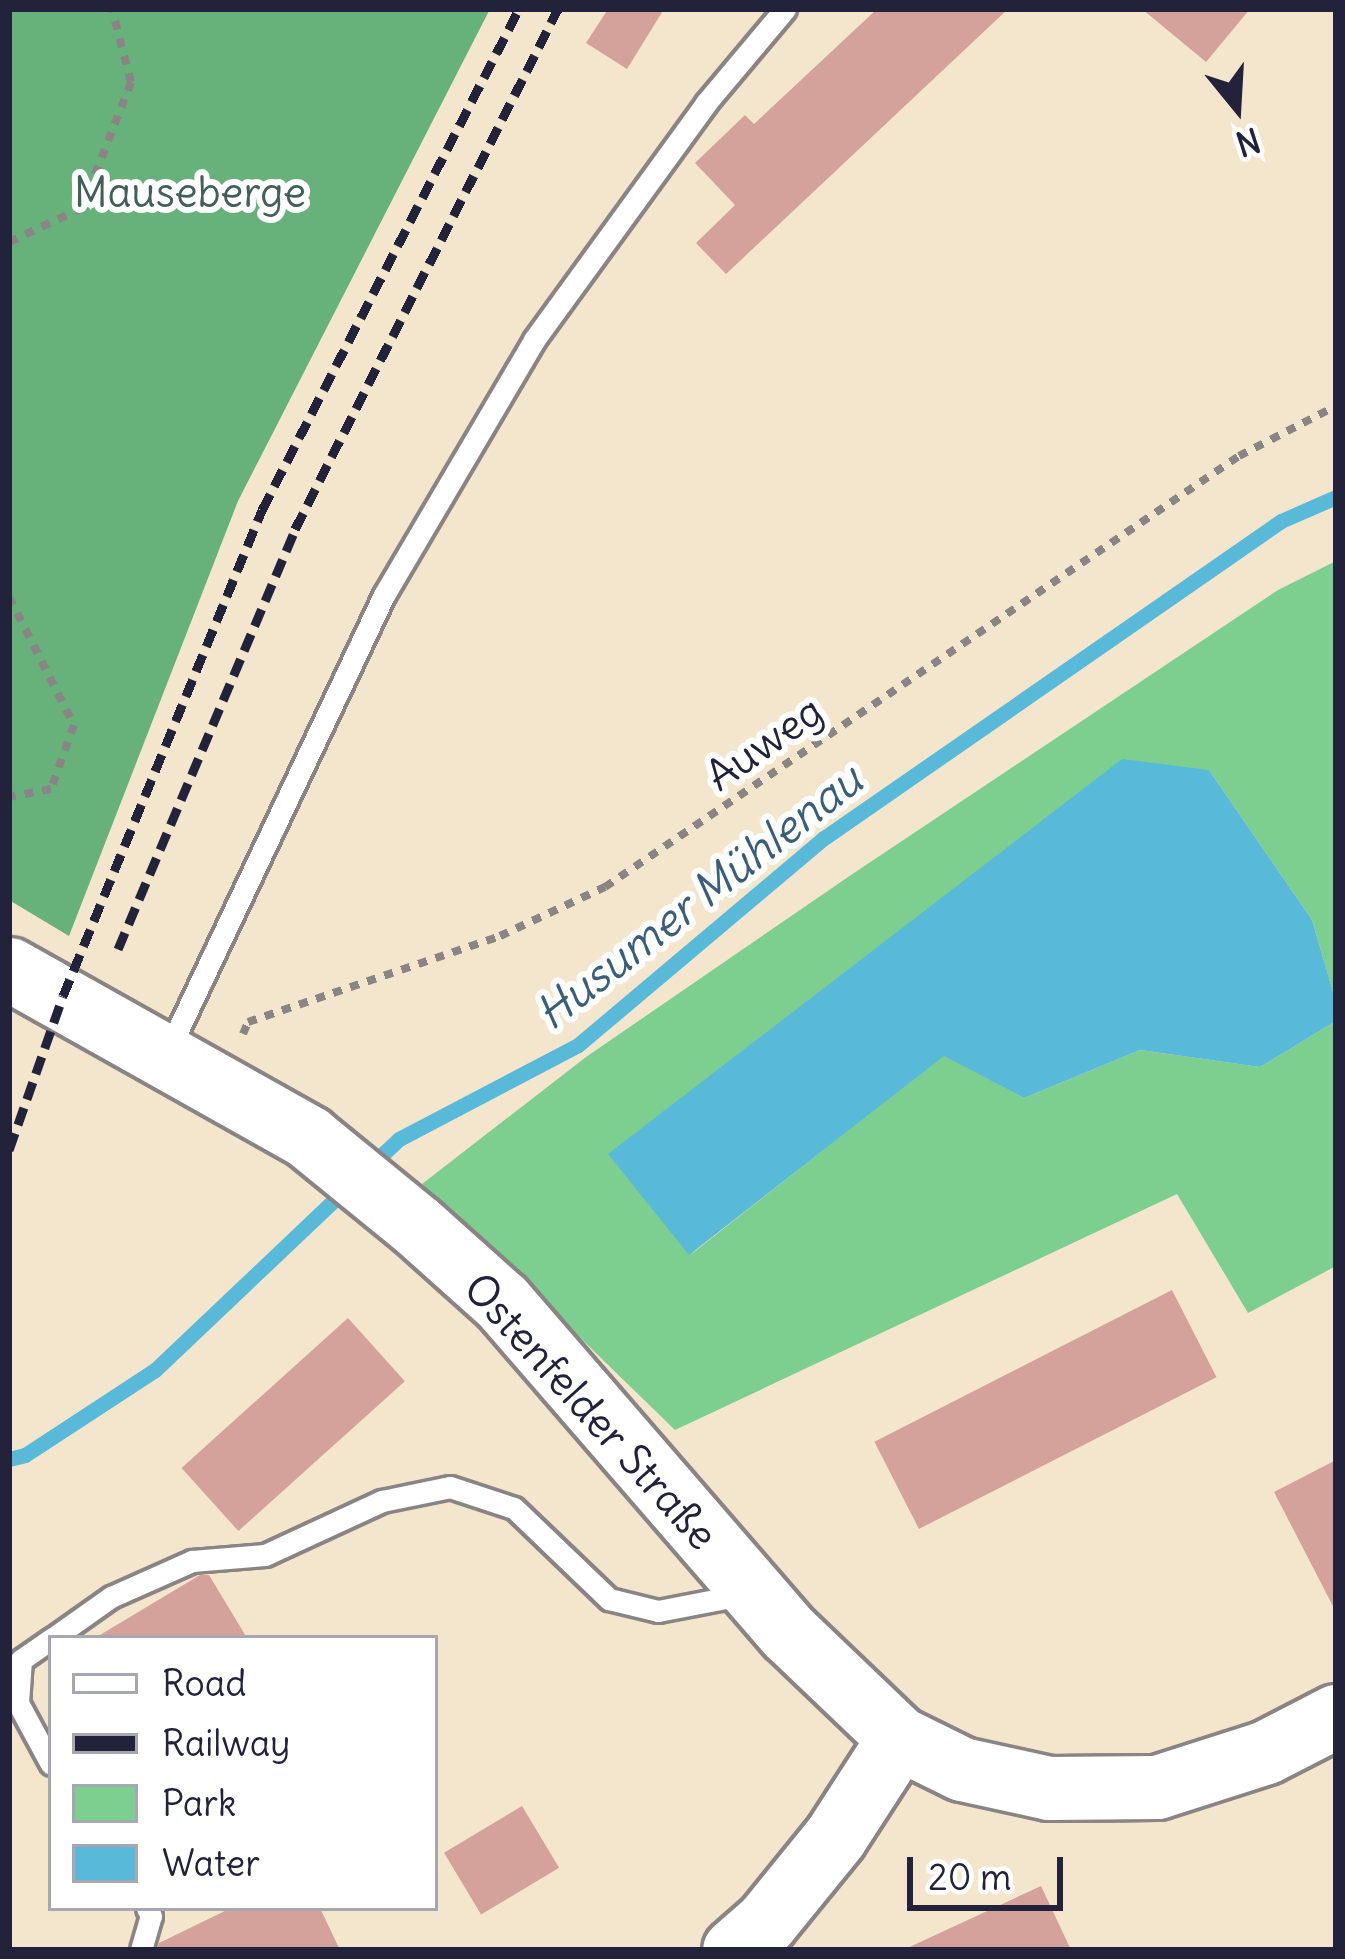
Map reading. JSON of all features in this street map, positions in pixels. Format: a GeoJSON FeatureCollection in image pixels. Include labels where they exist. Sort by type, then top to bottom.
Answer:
{"type":"FeatureCollection","features":[{"type":"Feature","properties":{"kind":"main road","name":"Ostenfelder Straße"},"geometry":{"type":"LineString","coordinates":[[9,969],[308,1137],[416,1226],[502,1302],[754,1594],[899,1738],[962,1769],[1049,1788],[1157,1787],[1266,1752],[1336,1716]]}},
{"type":"Feature","properties":{"kind":"main road"},"geometry":{"type":"LineString","coordinates":[[734,1950],[766,1922],[835,1837],[899,1738]]}},
{"type":"Feature","properties":{"kind":"lane"},"geometry":{"type":"LineString","coordinates":[[167,1054],[384,596],[480,432],[561,304],[706,103],[785,9]]}},
{"type":"Feature","properties":{"kind":"lane"},"geometry":{"type":"LineString","coordinates":[[58,1635],[111,1597],[192,1561],[265,1555],[382,1502],[450,1487],[514,1508],[609,1599],[658,1611],[703,1598],[754,1594]]}},
{"type":"Feature","properties":{"kind":"lane"},"geometry":{"type":"LineString","coordinates":[[48,1642],[22,1660],[18,1703],[48,1758]]}},
{"type":"Feature","properties":{"kind":"lane"},"geometry":{"type":"LineString","coordinates":[[141,1950],[148,1911]]}},
{"type":"Feature","properties":{"kind":"path"},"geometry":{"type":"LineString","coordinates":[[9,242],[82,208],[131,82],[112,9]]}},
{"type":"Feature","properties":{"kind":"path","name":"Auweg"},"geometry":{"type":"LineString","coordinates":[[224,1086],[248,1022],[500,936],[605,887],[1238,456],[1336,406]]}},
{"type":"Feature","properties":{"kind":"path"},"geometry":{"type":"LineString","coordinates":[[9,597],[74,725],[51,789],[9,796]]}},
{"type":"Feature","properties":{"kind":"green space","name":"Mauseberge"},"geometry":{"type":"Polygon","coordinates":[[[9,9],[490,9],[238,501],[69,936],[9,900],[9,9]]]}},
{"type":"Feature","properties":{"kind":"green space"},"geometry":{"type":"Polygon","coordinates":[[[1336,561],[1336,1002],[1312,920],[1209,770],[690,1255],[944,1055],[1024,1098],[1140,1050],[1260,1067],[1336,1021],[1336,1266],[1248,1313],[1177,1194],[675,1430],[422,1184],[586,1057],[851,875],[1278,590],[1336,561]]]}},
{"type":"Feature","properties":{"kind":"water"},"geometry":{"type":"Polygon","coordinates":[[[1122,759],[1209,770],[1312,920],[1336,1002],[1336,1021],[1260,1067],[1140,1050],[1024,1098],[944,1056],[689,1255],[608,1154],[1122,759]]]}},
{"type":"Feature","properties":{"kind":"building"},"geometry":{"type":"Polygon","coordinates":[[[608,9],[664,9],[627,69],[586,43],[608,9]]]}},
{"type":"Feature","properties":{"kind":"building"},"geometry":{"type":"Polygon","coordinates":[[[877,9],[1008,9],[726,274],[696,243],[735,205],[695,163],[745,115],[754,124],[877,9]]]}},
{"type":"Feature","properties":{"kind":"building"},"geometry":{"type":"Polygon","coordinates":[[[1142,9],[1250,9],[1206,62],[1142,9]]]}},
{"type":"Feature","properties":{"kind":"building"},"geometry":{"type":"Polygon","coordinates":[[[1172,1290],[1216,1377],[919,1529],[874,1442],[1172,1290]]]}},
{"type":"Feature","properties":{"kind":"building"},"geometry":{"type":"Polygon","coordinates":[[[348,1318],[405,1381],[238,1531],[182,1468],[348,1318]]]}},
{"type":"Feature","properties":{"kind":"building"},"geometry":{"type":"Polygon","coordinates":[[[1336,1460],[1336,1612],[1274,1492],[1336,1460]]]}},
{"type":"Feature","properties":{"kind":"building"},"geometry":{"type":"Polygon","coordinates":[[[200,1575],[209,1575],[245,1635],[100,1635],[200,1575]]]}},
{"type":"Feature","properties":{"kind":"building"},"geometry":{"type":"Polygon","coordinates":[[[522,1806],[559,1868],[481,1915],[444,1853],[522,1806]]]}},
{"type":"Feature","properties":{"kind":"building"},"geometry":{"type":"Polygon","coordinates":[[[1041,1886],[1071,1950],[903,1950],[1041,1886]]]}},
{"type":"Feature","properties":{"kind":"building"},"geometry":{"type":"Polygon","coordinates":[[[225,1911],[321,1911],[340,1950],[157,1950],[159,1943],[225,1911]]]}},
{"type":"Feature","properties":{"kind":"waterway","name":"Husumer Mühlenau"},"geometry":{"type":"LineString","coordinates":[[368,1168],[399,1139],[578,1045],[824,838],[1281,521],[1336,497]]}},
{"type":"Feature","properties":{"kind":"waterway","name":"Husumer Mühlenau"},"geometry":{"type":"LineString","coordinates":[[9,1459],[25,1455],[155,1370],[346,1189]]}},
{"type":"Feature","properties":{"kind":"railway"},"geometry":{"type":"LineString","coordinates":[[9,1150],[63,996],[262,510],[519,9]]}},
{"type":"Feature","properties":{"kind":"railway"},"geometry":{"type":"LineString","coordinates":[[118,949],[295,529],[558,9]]}}]}
